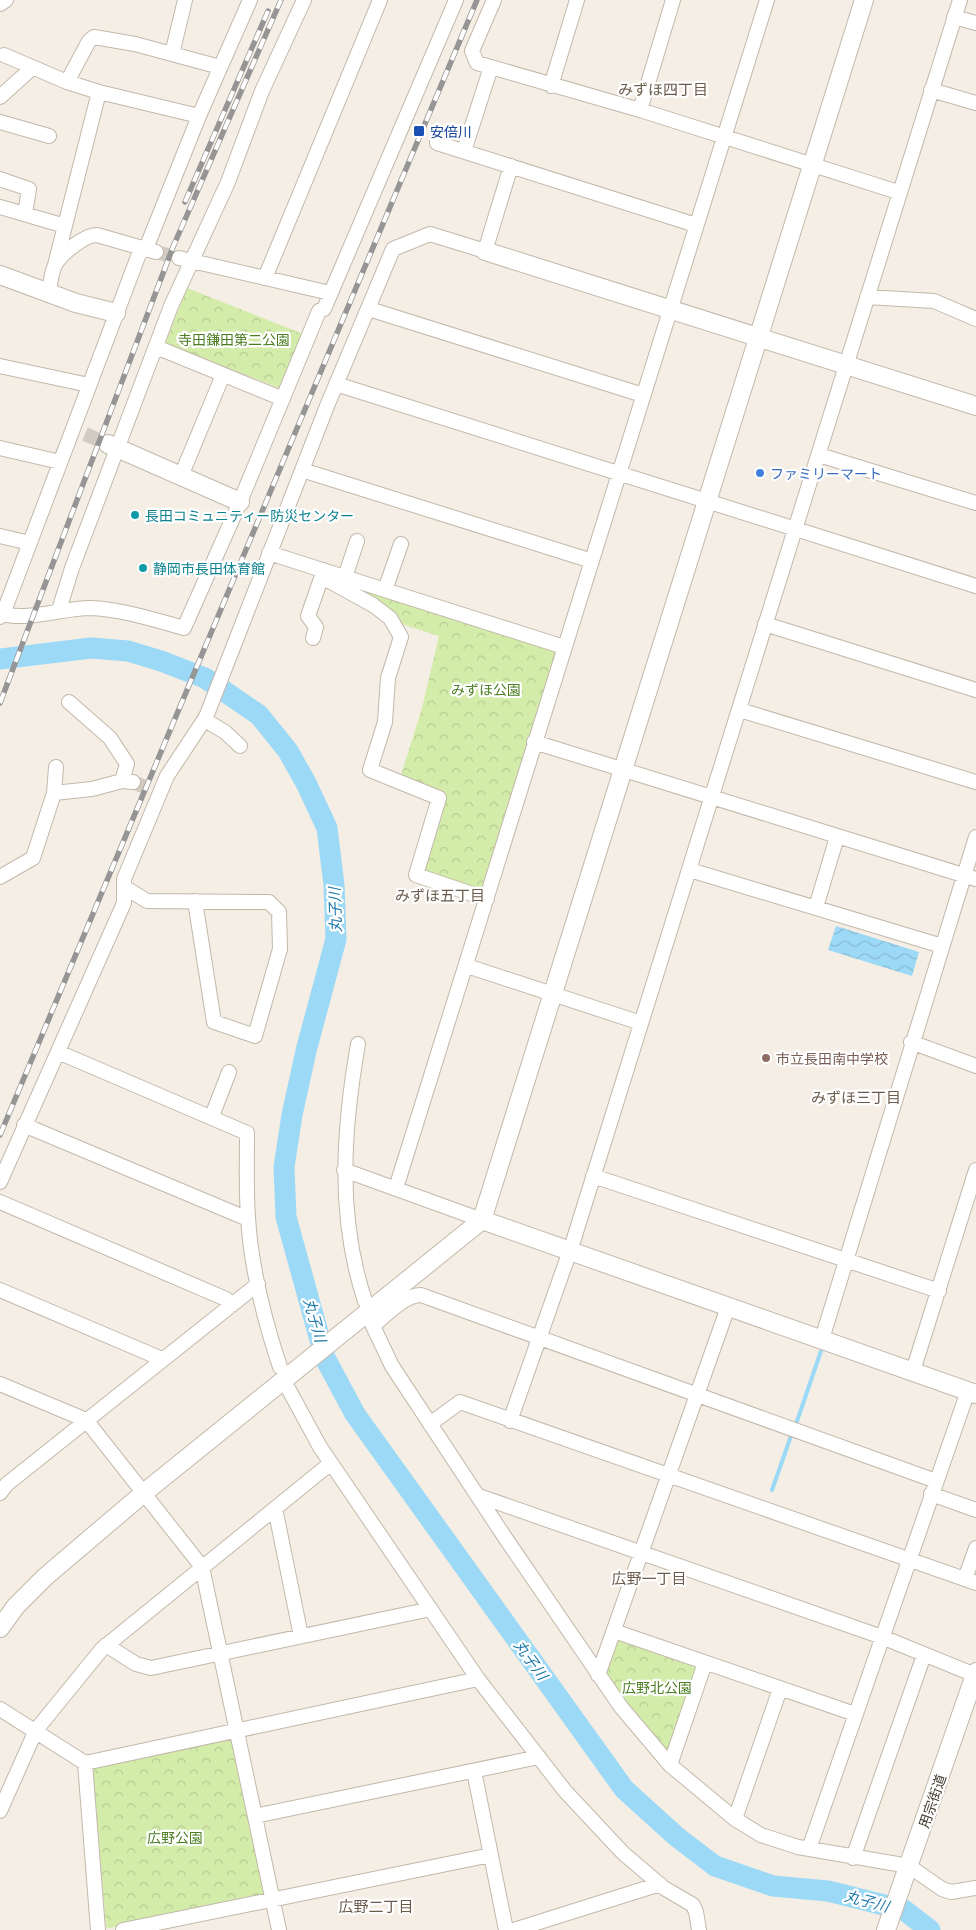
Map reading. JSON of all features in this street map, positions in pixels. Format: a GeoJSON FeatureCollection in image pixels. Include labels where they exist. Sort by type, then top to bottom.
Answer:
{"type":"FeatureCollection","features":[{"type":"Feature","properties":{"kind":"street"},"geometry":{"type":"LineString","coordinates":[[0,4],[6,0]]}},
{"type":"Feature","properties":{"kind":"street"},"geometry":{"type":"LineString","coordinates":[[172,54],[185,0]]}},
{"type":"Feature","properties":{"kind":"street"},"geometry":{"type":"LineString","coordinates":[[250,0],[199,116],[147,246],[142,249],[116,313],[89,385],[79,431],[60,462],[2,615],[18,616],[59,610],[92,608],[184,628],[240,502],[319,310],[324,309],[456,0]]}},
{"type":"Feature","properties":{"kind":"street"},"geometry":{"type":"LineString","coordinates":[[59,610],[113,446],[171,306],[193,262],[228,182],[262,91],[304,0]]}},
{"type":"Feature","properties":{"kind":"street"},"geometry":{"type":"LineString","coordinates":[[265,278],[380,0]]}},
{"type":"Feature","properties":{"kind":"street"},"geometry":{"type":"LineString","coordinates":[[494,0],[472,51],[477,63],[551,86],[640,110],[898,192]]}},
{"type":"Feature","properties":{"kind":"street"},"geometry":{"type":"LineString","coordinates":[[640,110],[673,0]]}},
{"type":"Feature","properties":{"kind":"street"},"geometry":{"type":"LineString","coordinates":[[396,1188],[467,966],[534,742],[670,310],[722,137],[767,0]]}},
{"type":"Feature","properties":{"kind":"street"},"geometry":{"type":"LineString","coordinates":[[0,1628],[16,1606],[45,1577],[145,1492],[482,1220],[625,770],[864,0]]}},
{"type":"Feature","properties":{"kind":"street"},"geometry":{"type":"LineString","coordinates":[[510,1421],[570,1250],[740,710],[898,192],[960,0]]}},
{"type":"Feature","properties":{"kind":"street"},"geometry":{"type":"LineString","coordinates":[[551,86],[576,1]]}},
{"type":"Feature","properties":{"kind":"street"},"geometry":{"type":"LineString","coordinates":[[954,17],[976,23]]}},
{"type":"Feature","properties":{"kind":"street"},"geometry":{"type":"LineString","coordinates":[[67,82],[89,41],[94,37],[134,44],[220,67]]}},
{"type":"Feature","properties":{"kind":"street"},"geometry":{"type":"LineString","coordinates":[[4,55],[67,82],[99,92],[199,116]]}},
{"type":"Feature","properties":{"kind":"street"},"geometry":{"type":"LineString","coordinates":[[0,97],[32,68]]}},
{"type":"Feature","properties":{"kind":"street"},"geometry":{"type":"LineString","coordinates":[[464,151],[491,68]]}},
{"type":"Feature","properties":{"kind":"street"},"geometry":{"type":"LineString","coordinates":[[931,90],[976,103]]}},
{"type":"Feature","properties":{"kind":"street"},"geometry":{"type":"LineString","coordinates":[[49,293],[99,92]]}},
{"type":"Feature","properties":{"kind":"street"},"geometry":{"type":"LineString","coordinates":[[0,122],[49,136]]}},
{"type":"Feature","properties":{"kind":"street"},"geometry":{"type":"LineString","coordinates":[[437,143],[696,225]]}},
{"type":"Feature","properties":{"kind":"street"},"geometry":{"type":"LineString","coordinates":[[485,251],[511,166]]}},
{"type":"Feature","properties":{"kind":"street"},"geometry":{"type":"LineString","coordinates":[[0,179],[29,189],[25,214]]}},
{"type":"Feature","properties":{"kind":"street"},"geometry":{"type":"LineString","coordinates":[[0,207],[65,226]]}},
{"type":"Feature","properties":{"kind":"street"},"geometry":{"type":"LineString","coordinates":[[0,1182],[124,903],[124,879],[156,792],[206,718],[336,384],[393,249],[430,234],[976,406]]}},
{"type":"Feature","properties":{"kind":"street"},"geometry":{"type":"LineString","coordinates":[[55,264],[91,235],[97,235],[156,252]]}},
{"type":"Feature","properties":{"kind":"street"},"geometry":{"type":"LineString","coordinates":[[179,258],[330,293]]}},
{"type":"Feature","properties":{"kind":"street"},"geometry":{"type":"LineString","coordinates":[[0,275],[49,293],[116,313]]}},
{"type":"Feature","properties":{"kind":"street"},"geometry":{"type":"LineString","coordinates":[[867,297],[934,301],[975,316]]}},
{"type":"Feature","properties":{"kind":"street"},"geometry":{"type":"LineString","coordinates":[[369,309],[643,395]]}},
{"type":"Feature","properties":{"kind":"street"},"geometry":{"type":"LineString","coordinates":[[156,346],[283,399]]}},
{"type":"Feature","properties":{"kind":"street"},"geometry":{"type":"LineString","coordinates":[[0,366],[89,385]]}},
{"type":"Feature","properties":{"kind":"street"},"geometry":{"type":"LineString","coordinates":[[180,476],[223,375]]}},
{"type":"Feature","properties":{"kind":"street"},"geometry":{"type":"LineString","coordinates":[[336,384],[976,586]]}},
{"type":"Feature","properties":{"kind":"street"},"geometry":{"type":"LineString","coordinates":[[113,446],[240,502]]}},
{"type":"Feature","properties":{"kind":"street"},"geometry":{"type":"LineString","coordinates":[[0,448],[60,462]]}},
{"type":"Feature","properties":{"kind":"street"},"geometry":{"type":"LineString","coordinates":[[819,455],[976,503]]}},
{"type":"Feature","properties":{"kind":"street"},"geometry":{"type":"LineString","coordinates":[[302,470],[592,561]]}},
{"type":"Feature","properties":{"kind":"street"},"geometry":{"type":"LineString","coordinates":[[0,536],[30,543]]}},
{"type":"Feature","properties":{"kind":"street"},"geometry":{"type":"LineString","coordinates":[[345,577],[357,541]]}},
{"type":"Feature","properties":{"kind":"street"},"geometry":{"type":"LineString","coordinates":[[385,590],[401,544]]}},
{"type":"Feature","properties":{"kind":"street"},"geometry":{"type":"LineString","coordinates":[[270,553],[323,574],[373,605],[390,618],[401,637],[388,678],[385,722],[370,770],[439,798],[416,875],[487,899]]}},
{"type":"Feature","properties":{"kind":"street"},"geometry":{"type":"LineString","coordinates":[[323,574],[345,577],[564,647]]}},
{"type":"Feature","properties":{"kind":"street"},"geometry":{"type":"LineString","coordinates":[[313,638],[316,628],[308,616],[323,574]]}},
{"type":"Feature","properties":{"kind":"street"},"geometry":{"type":"LineString","coordinates":[[765,624],[976,690]]}},
{"type":"Feature","properties":{"kind":"street"},"geometry":{"type":"LineString","coordinates":[[54,793],[92,789],[128,782],[127,764],[110,738],[69,702]]}},
{"type":"Feature","properties":{"kind":"street"},"geometry":{"type":"LineString","coordinates":[[740,710],[976,782]]}},
{"type":"Feature","properties":{"kind":"street"},"geometry":{"type":"LineString","coordinates":[[206,718],[240,746]]}},
{"type":"Feature","properties":{"kind":"street"},"geometry":{"type":"LineString","coordinates":[[534,742],[970,877]]}},
{"type":"Feature","properties":{"kind":"street"},"geometry":{"type":"LineString","coordinates":[[0,877],[33,858],[54,793],[56,767]]}},
{"type":"Feature","properties":{"kind":"street"},"geometry":{"type":"LineString","coordinates":[[816,907],[837,837]]}},
{"type":"Feature","properties":{"kind":"street"},"geometry":{"type":"LineString","coordinates":[[822,1339],[942,946],[970,877],[976,838]]}},
{"type":"Feature","properties":{"kind":"street"},"geometry":{"type":"LineString","coordinates":[[690,870],[942,946]]}},
{"type":"Feature","properties":{"kind":"street"},"geometry":{"type":"LineString","coordinates":[[124,887],[147,901],[270,902],[279,912],[280,949],[255,1036],[214,1022],[195,902]]}},
{"type":"Feature","properties":{"kind":"street"},"geometry":{"type":"LineString","coordinates":[[467,966],[641,1023]]}},
{"type":"Feature","properties":{"kind":"street"},"geometry":{"type":"LineString","coordinates":[[912,1042],[975,1062]]}},
{"type":"Feature","properties":{"kind":"street"},"geometry":{"type":"LineString","coordinates":[[358,1044],[351,1081],[344,1170],[348,1232],[365,1301]]}},
{"type":"Feature","properties":{"kind":"street"},"geometry":{"type":"LineString","coordinates":[[58,1052],[212,1116],[247,1133],[248,1219],[267,1328],[280,1367]]}},
{"type":"Feature","properties":{"kind":"street"},"geometry":{"type":"LineString","coordinates":[[212,1116],[229,1072]]}},
{"type":"Feature","properties":{"kind":"street"},"geometry":{"type":"LineString","coordinates":[[24,1125],[248,1219]]}},
{"type":"Feature","properties":{"kind":"street"},"geometry":{"type":"LineString","coordinates":[[344,1170],[972,1392],[933,1487],[809,1849]]}},
{"type":"Feature","properties":{"kind":"street"},"geometry":{"type":"LineString","coordinates":[[913,1371],[976,1170]]}},
{"type":"Feature","properties":{"kind":"street"},"geometry":{"type":"LineString","coordinates":[[593,1176],[939,1291]]}},
{"type":"Feature","properties":{"kind":"street"},"geometry":{"type":"LineString","coordinates":[[0,1202],[226,1299],[232,1305]]}},
{"type":"Feature","properties":{"kind":"street"},"geometry":{"type":"LineString","coordinates":[[2,1486],[258,1284]]}},
{"type":"Feature","properties":{"kind":"street"},"geometry":{"type":"LineString","coordinates":[[0,1290],[162,1359]]}},
{"type":"Feature","properties":{"kind":"street"},"geometry":{"type":"LineString","coordinates":[[976,1510],[933,1487],[695,1396],[421,1295],[416,1295],[404,1301],[372,1325],[392,1366],[598,1675],[621,1707],[670,1765],[734,1818],[761,1835],[809,1849],[853,1858],[906,1874],[942,1889],[961,1892],[976,1888]]}},
{"type":"Feature","properties":{"kind":"street"},"geometry":{"type":"LineString","coordinates":[[598,1675],[728,1307]]}},
{"type":"Feature","properties":{"kind":"street"},"geometry":{"type":"LineString","coordinates":[[0,1384],[86,1420],[145,1492],[202,1567],[222,1652],[279,1930]]}},
{"type":"Feature","properties":{"kind":"street"},"geometry":{"type":"LineString","coordinates":[[289,1390],[304,1422],[385,1545],[478,1679],[565,1791],[623,1853],[660,1884],[693,1905],[699,1930]]}},
{"type":"Feature","properties":{"kind":"street"},"geometry":{"type":"LineString","coordinates":[[430,1424],[460,1402],[971,1581],[976,1548]]}},
{"type":"Feature","properties":{"kind":"street"},"geometry":{"type":"LineString","coordinates":[[0,1811],[36,1730],[106,1645],[331,1463]]}},
{"type":"Feature","properties":{"kind":"street"},"geometry":{"type":"LineString","coordinates":[[479,1496],[882,1637],[975,1674]]}},
{"type":"Feature","properties":{"kind":"street"},"geometry":{"type":"LineString","coordinates":[[275,1508],[301,1636]]}},
{"type":"Feature","properties":{"kind":"street"},"geometry":{"type":"LineString","coordinates":[[106,1645],[136,1664],[152,1668],[431,1609]]}},
{"type":"Feature","properties":{"kind":"street"},"geometry":{"type":"LineString","coordinates":[[614,1631],[855,1714]]}},
{"type":"Feature","properties":{"kind":"street"},"geometry":{"type":"LineString","coordinates":[[853,1858],[924,1655]]}},
{"type":"Feature","properties":{"kind":"street"},"geometry":{"type":"LineString","coordinates":[[670,1765],[706,1663]]}},
{"type":"Feature","properties":{"kind":"street","name":"用宗街道"},"geometry":{"type":"LineString","coordinates":[[886,1930],[975,1674]]}},
{"type":"Feature","properties":{"kind":"street"},"geometry":{"type":"LineString","coordinates":[[0,1709],[36,1730],[85,1763],[238,1732],[478,1679]]}},
{"type":"Feature","properties":{"kind":"street"},"geometry":{"type":"LineString","coordinates":[[734,1818],[780,1689]]}},
{"type":"Feature","properties":{"kind":"street"},"geometry":{"type":"LineString","coordinates":[[255,1816],[539,1757]]}},
{"type":"Feature","properties":{"kind":"street"},"geometry":{"type":"LineString","coordinates":[[85,1763],[98,1930]]}},
{"type":"Feature","properties":{"kind":"street"},"geometry":{"type":"LineString","coordinates":[[474,1771],[506,1930]]}},
{"type":"Feature","properties":{"kind":"street"},"geometry":{"type":"LineString","coordinates":[[123,1930],[491,1855]]}},
{"type":"Feature","properties":{"kind":"street"},"geometry":{"type":"LineString","coordinates":[[514,1930],[660,1884]]}},
{"type":"Feature","properties":{"kind":"green space","name":"寺田鎌田第二公園"},"geometry":{"type":"Polygon","coordinates":[[[187,288],[303,334],[282,389],[165,344],[187,288]]]}},
{"type":"Feature","properties":{"kind":"green space","name":"みずほ公園"},"geometry":{"type":"Polygon","coordinates":[[[356,587],[555,647],[559,653],[484,891],[421,871],[444,795],[401,775],[422,708],[439,636],[401,624],[356,587]]]}},
{"type":"Feature","properties":{"kind":"green space","name":"広野北公園"},"geometry":{"type":"Polygon","coordinates":[[[620,1639],[696,1666],[698,1670],[670,1750],[665,1751],[604,1674],[614,1640],[620,1639]]]}},
{"type":"Feature","properties":{"kind":"green space","name":"広野公園"},"geometry":{"type":"Polygon","coordinates":[[[228,1739],[233,1742],[264,1894],[260,1899],[109,1928],[106,1927],[93,1771],[97,1766],[228,1739]]]}},
{"type":"Feature","properties":{"kind":"water"},"geometry":{"type":"Polygon","coordinates":[[[836,926],[919,952],[912,976],[828,950],[836,926]]]}},
{"type":"Feature","properties":{"kind":"waterway","name":"丸子川"},"geometry":{"type":"LineString","coordinates":[[0,659],[91,648],[128,651],[161,661],[205,678],[259,715],[288,751],[306,783],[327,828],[334,885],[336,939],[306,1051],[292,1115],[284,1167],[286,1217],[325,1358],[355,1414],[624,1789],[677,1837],[715,1866],[773,1886],[828,1891],[904,1910],[930,1930]]}},
{"type":"Feature","properties":{"kind":"waterway"},"geometry":{"type":"LineString","coordinates":[[795,1427],[821,1351]]}},
{"type":"Feature","properties":{"kind":"waterway"},"geometry":{"type":"LineString","coordinates":[[772,1490],[792,1433]]}},
{"type":"Feature","properties":{"kind":"tunnel"},"geometry":{"type":"LineString","coordinates":[[156,252],[179,258]]}},
{"type":"Feature","properties":{"kind":"tunnel"},"geometry":{"type":"LineString","coordinates":[[85,434],[108,444]]}},
{"type":"Feature","properties":{"kind":"tunnel"},"geometry":{"type":"LineString","coordinates":[[133,782],[152,790]]}},
{"type":"Feature","properties":{"kind":"railway"},"geometry":{"type":"LineString","coordinates":[[0,703],[173,247],[281,0]]}},
{"type":"Feature","properties":{"kind":"railway"},"geometry":{"type":"LineString","coordinates":[[0,1135],[477,0]]}},
{"type":"Feature","properties":{"kind":"railway"},"geometry":{"type":"LineString","coordinates":[[185,202],[268,11]]}},
{"type":"Feature","properties":{"kind":"place","name":"安倍川"},"geometry":{"type":"Point","coordinates":[419,131]}},
{"type":"Feature","properties":{"kind":"place","name":"ファミリーマート"},"geometry":{"type":"Point","coordinates":[760,473]}},
{"type":"Feature","properties":{"kind":"place","name":"長田コミュニティー防災センター"},"geometry":{"type":"Point","coordinates":[135,515]}},
{"type":"Feature","properties":{"kind":"place","name":"静岡市長田体育館"},"geometry":{"type":"Point","coordinates":[143,568]}},
{"type":"Feature","properties":{"kind":"place","name":"市立長田南中学校"},"geometry":{"type":"Point","coordinates":[766,1058]}},
{"type":"Feature","properties":{"kind":"district","name":"みずほ四丁目"},"geometry":{"type":"Point","coordinates":[663,89]}},
{"type":"Feature","properties":{"kind":"district","name":"みずほ五丁目"},"geometry":{"type":"Point","coordinates":[440,895]}},
{"type":"Feature","properties":{"kind":"district","name":"みずほ三丁目"},"geometry":{"type":"Point","coordinates":[856,1097]}},
{"type":"Feature","properties":{"kind":"district","name":"広野一丁目"},"geometry":{"type":"Point","coordinates":[649,1578]}},
{"type":"Feature","properties":{"kind":"district","name":"広野二丁目"},"geometry":{"type":"Point","coordinates":[376,1906]}}]}
